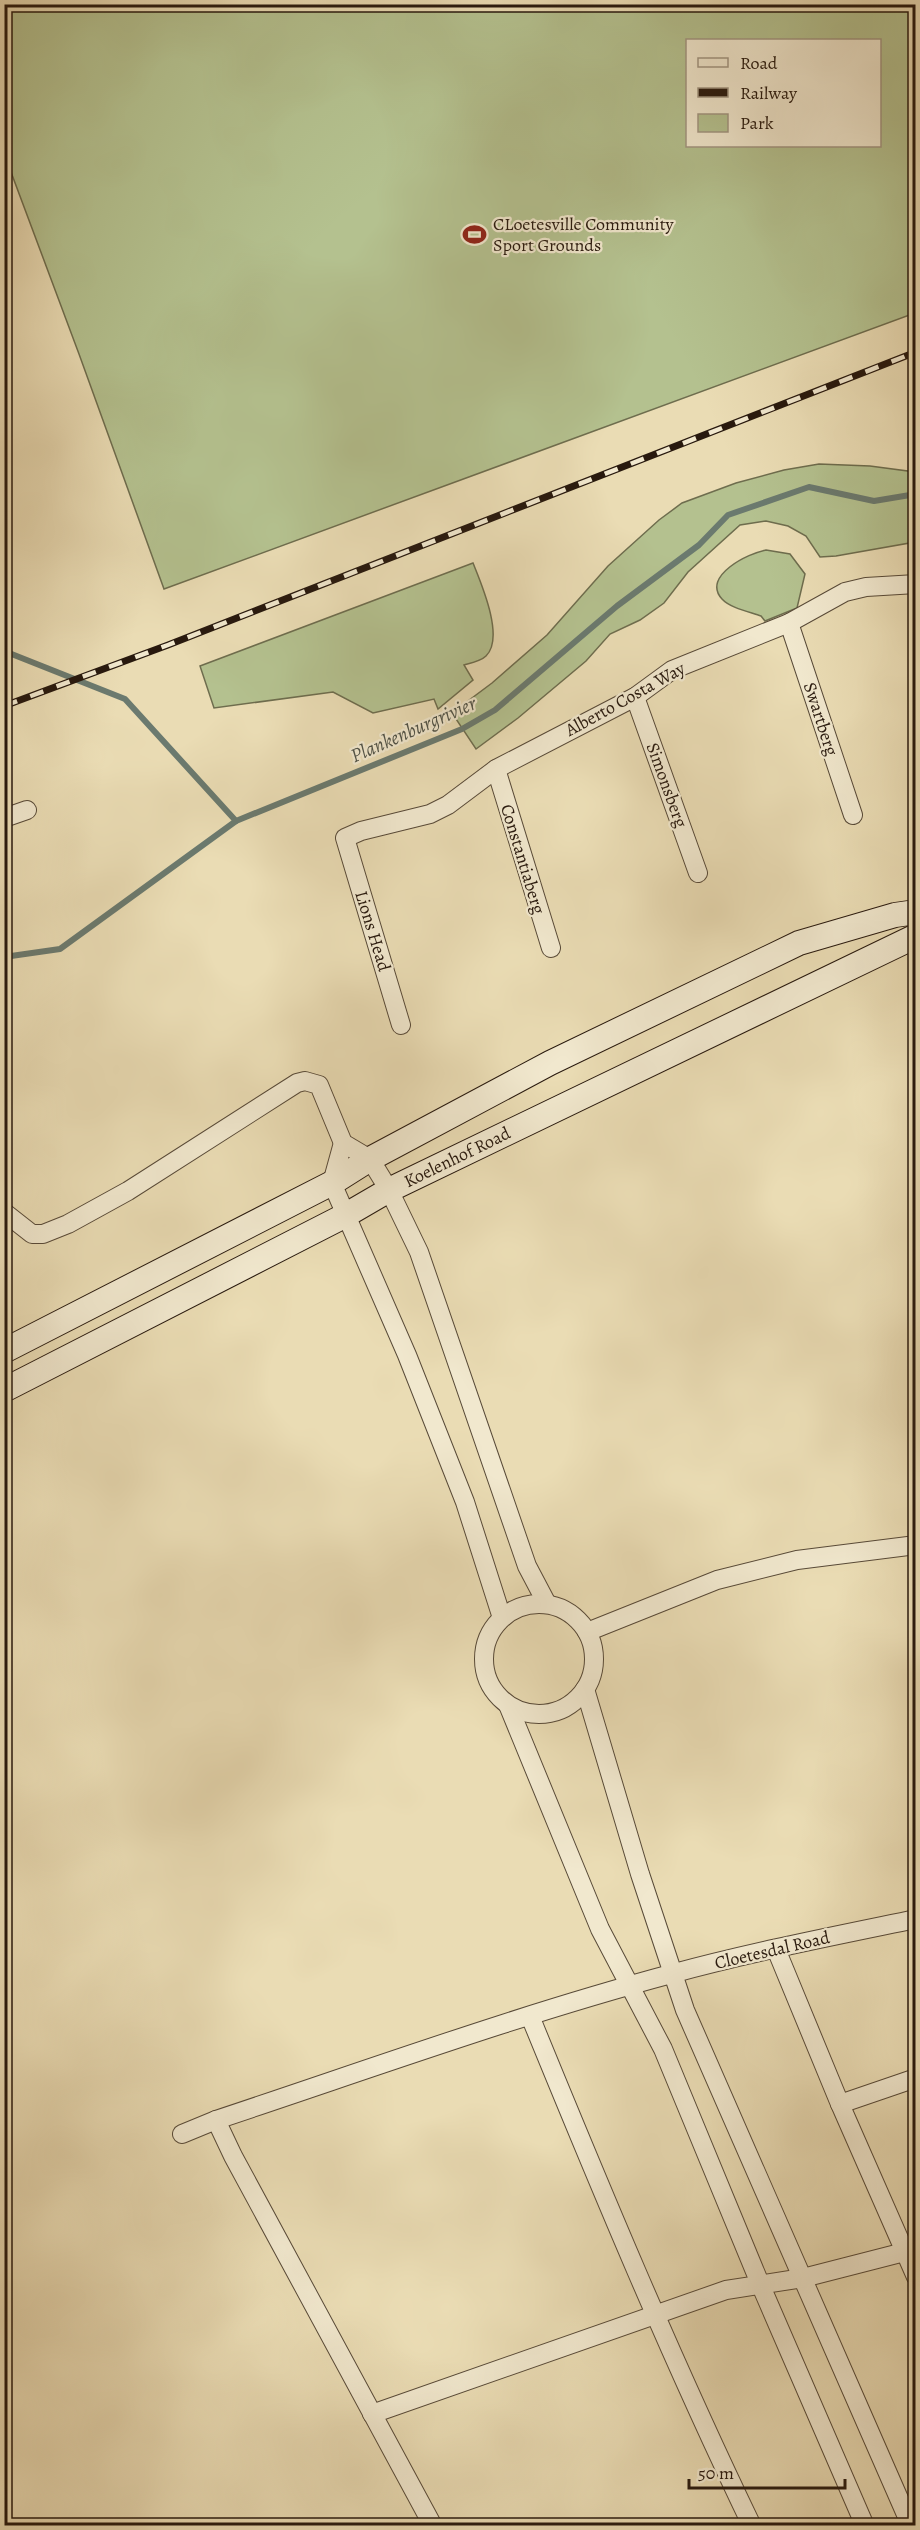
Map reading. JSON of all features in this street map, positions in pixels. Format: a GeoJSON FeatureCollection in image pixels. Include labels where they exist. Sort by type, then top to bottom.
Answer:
{"type":"FeatureCollection","features":[{"type":"Feature","properties":{"kind":"main road","name":"Koelenhof Road"},"geometry":{"type":"LineString","coordinates":[[4,1351],[332,1183],[370,1159],[550,1063],[799,943],[896,915],[915,912]]}},
{"type":"Feature","properties":{"kind":"main road","name":"Koelenhof Road"},"geometry":{"type":"LineString","coordinates":[[4,1390],[346,1215],[389,1190],[915,936]]}},
{"type":"Feature","properties":{"kind":"street","name":"Alberto Costa Way"},"geometry":{"type":"LineString","coordinates":[[345,838],[361,831],[430,814],[448,804],[496,769],[636,697],[672,670],[789,623],[845,592],[877,586],[915,584]]}},
{"type":"Feature","properties":{"kind":"street","name":"Swartberg"},"geometry":{"type":"LineString","coordinates":[[789,623],[853,815]]}},
{"type":"Feature","properties":{"kind":"street","name":"Simonsberg"},"geometry":{"type":"LineString","coordinates":[[636,697],[698,873]]}},
{"type":"Feature","properties":{"kind":"street","name":"Constantiaberg"},"geometry":{"type":"LineString","coordinates":[[496,769],[551,948]]}},
{"type":"Feature","properties":{"kind":"street"},"geometry":{"type":"LineString","coordinates":[[4,818],[27,810]]}},
{"type":"Feature","properties":{"kind":"street","name":"Lions Head"},"geometry":{"type":"LineString","coordinates":[[345,838],[401,1025]]}},
{"type":"Feature","properties":{"kind":"street"},"geometry":{"type":"LineString","coordinates":[[4,1212],[32,1234],[43,1234],[68,1224],[128,1191],[297,1083],[305,1081],[319,1085],[343,1143],[370,1159],[389,1190],[419,1252],[527,1566],[547,1604]]}},
{"type":"Feature","properties":{"kind":"street"},"geometry":{"type":"LineString","coordinates":[[343,1143],[332,1183],[406,1355],[465,1502],[502,1618]]}},
{"type":"Feature","properties":{"kind":"street"},"geometry":{"type":"LineString","coordinates":[[587,1632],[717,1580],[798,1560],[915,1545]]}},
{"type":"Feature","properties":{"kind":"street"},"geometry":{"type":"LineString","coordinates":[[531,1604],[547,1604],[577,1619],[587,1632],[594,1661],[585,1689],[574,1702],[558,1710],[541,1714],[524,1712],[508,1705],[496,1694],[488,1679],[484,1664],[485,1647],[492,1631],[502,1618],[515,1609],[531,1604]]}},
{"type":"Feature","properties":{"kind":"street"},"geometry":{"type":"LineString","coordinates":[[585,1689],[640,1874],[686,2010],[911,2526]]}},
{"type":"Feature","properties":{"kind":"street"},"geometry":{"type":"LineString","coordinates":[[508,1705],[600,1929],[663,2049],[761,2286],[865,2526]]}},
{"type":"Feature","properties":{"kind":"street","name":"Cloetesdal Road"},"geometry":{"type":"LineString","coordinates":[[182,2134],[216,2120],[530,2016],[673,1973],[915,1919]]}},
{"type":"Feature","properties":{"kind":"street"},"geometry":{"type":"LineString","coordinates":[[776,1949],[840,2104],[910,2250],[915,2277]]}},
{"type":"Feature","properties":{"kind":"street"},"geometry":{"type":"LineString","coordinates":[[530,2016],[654,2314],[706,2431],[752,2526]]}},
{"type":"Feature","properties":{"kind":"street"},"geometry":{"type":"LineString","coordinates":[[840,2104],[915,2078]]}},
{"type":"Feature","properties":{"kind":"street"},"geometry":{"type":"LineString","coordinates":[[216,2120],[233,2156],[433,2526]]}},
{"type":"Feature","properties":{"kind":"street"},"geometry":{"type":"LineString","coordinates":[[372,2414],[726,2290],[803,2278],[910,2250]]}},
{"type":"Feature","properties":{"kind":"green space","name":"CLoetesville Community Sport Grounds"},"geometry":{"type":"Polygon","coordinates":[[[5,4],[915,5],[915,313],[164,589],[5,156],[5,4]]]}},
{"type":"Feature","properties":{"kind":"green space"},"geometry":{"type":"Polygon","coordinates":[[[819,464],[870,466],[915,472],[915,542],[820,557],[806,536],[788,526],[766,521],[740,525],[688,572],[664,603],[640,620],[610,634],[586,661],[518,718],[476,749],[452,713],[492,683],[547,635],[608,566],[659,520],[682,503],[736,483],[784,470],[819,464]]]}},
{"type":"Feature","properties":{"kind":"green space"},"geometry":{"type":"Polygon","coordinates":[[[766,550],[790,554],[805,574],[797,608],[765,621],[761,616],[726,602],[717,590],[722,574],[730,567],[749,556],[766,550]]]}},
{"type":"Feature","properties":{"kind":"green space"},"geometry":{"type":"Polygon","coordinates":[[[473,563],[490,610],[493,637],[491,648],[484,658],[464,665],[473,680],[438,709],[434,699],[373,713],[333,692],[214,708],[200,666],[473,563]]]}},
{"type":"Feature","properties":{"kind":"waterway","name":"Plankenburgrivier"},"geometry":{"type":"LineString","coordinates":[[4,957],[60,949],[236,821],[462,729],[495,710],[617,606],[699,545],[728,515],[809,487],[874,501],[916,494]]}},
{"type":"Feature","properties":{"kind":"waterway"},"geometry":{"type":"LineString","coordinates":[[4,651],[125,699],[236,821]]}},
{"type":"Feature","properties":{"kind":"railway"},"geometry":{"type":"LineString","coordinates":[[4,706],[168,645],[916,352]]}},
{"type":"Feature","properties":{"kind":"place","name":"CLoetesville Community Sport Grounds"},"geometry":{"type":"Point","coordinates":[475,234]}}]}
